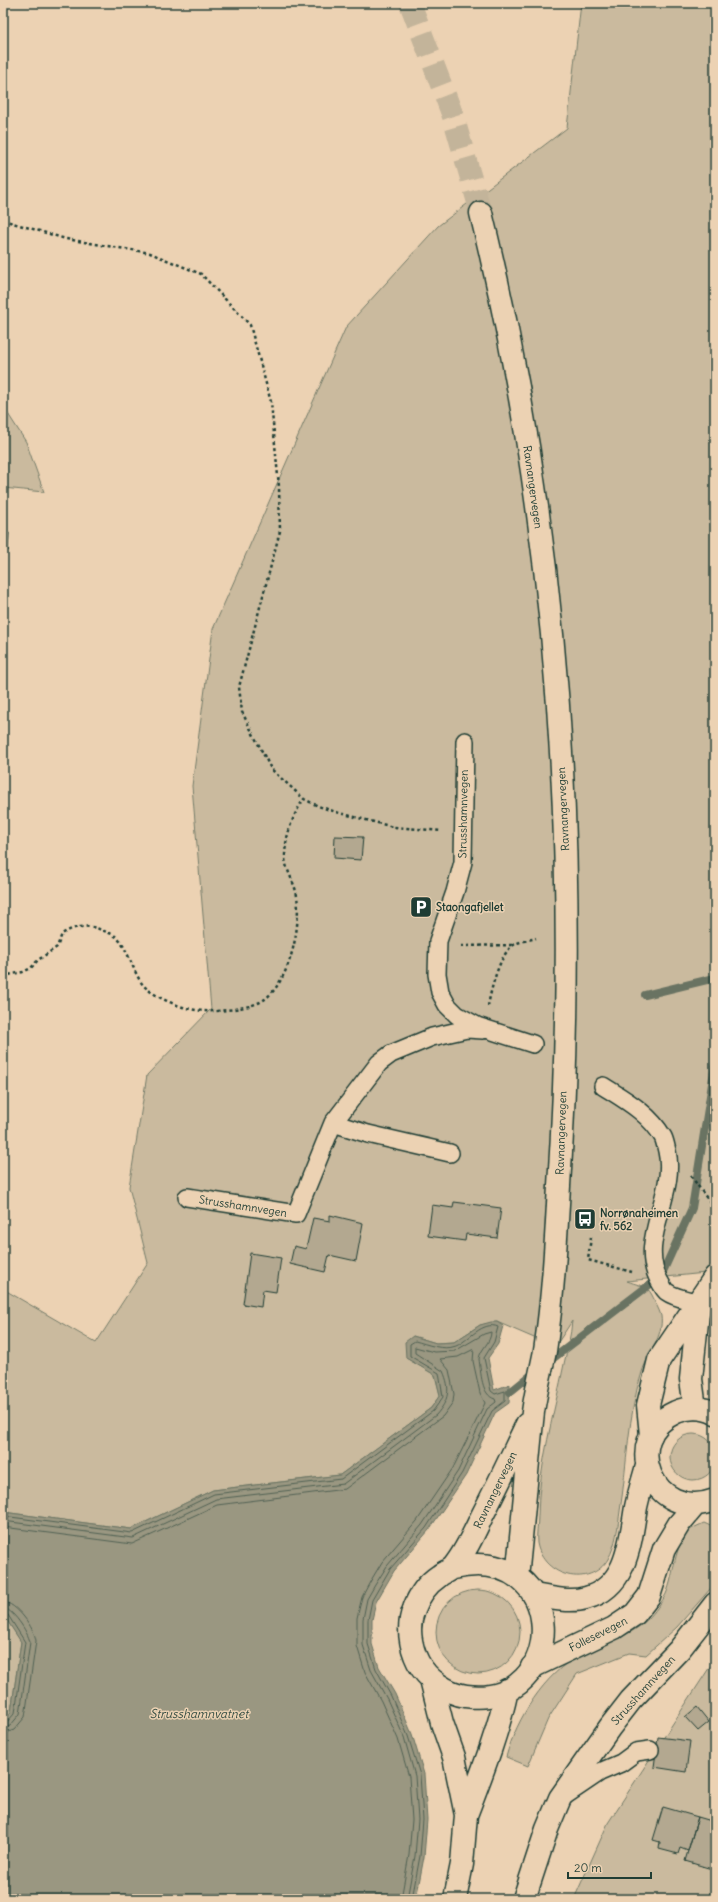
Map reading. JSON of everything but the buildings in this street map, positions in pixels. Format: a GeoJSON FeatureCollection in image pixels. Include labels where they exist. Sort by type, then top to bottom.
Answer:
{"type":"FeatureCollection","features":[{"type":"Feature","properties":{"kind":"main road","name":"Ravnangervegen"},"geometry":{"type":"LineString","coordinates":[[481,213],[508,330],[533,480],[547,600],[558,722],[564,824],[566,996],[560,1184],[549,1315],[545,1350],[534,1410],[517,1577]]}},
{"type":"Feature","properties":{"kind":"main road"},"geometry":{"type":"LineString","coordinates":[[534,1596],[559,1599],[585,1599],[600,1593],[614,1582],[623,1566],[647,1466],[647,1450],[651,1435],[648,1405],[659,1360],[699,1303],[715,1277]]}},
{"type":"Feature","properties":{"kind":"main road"},"geometry":{"type":"LineString","coordinates":[[699,1303],[691,1379],[710,1411]]}},
{"type":"Feature","properties":{"kind":"main road","name":"Ravnangervegen"},"geometry":{"type":"LineString","coordinates":[[453,1568],[467,1546],[534,1410]]}},
{"type":"Feature","properties":{"kind":"main road"},"geometry":{"type":"LineString","coordinates":[[651,1435],[659,1424],[669,1415],[682,1410],[710,1411]]}},
{"type":"Feature","properties":{"kind":"main road"},"geometry":{"type":"LineString","coordinates":[[647,1466],[651,1478],[664,1494],[682,1503],[705,1503]]}},
{"type":"Feature","properties":{"kind":"main road","name":"Follesevegen"},"geometry":{"type":"LineString","coordinates":[[532,1667],[614,1628],[635,1614],[649,1596],[664,1549],[679,1524],[705,1503]]}},
{"type":"Feature","properties":{"kind":"main road"},"geometry":{"type":"LineString","coordinates":[[469,1564],[486,1564],[502,1568],[517,1577],[526,1585],[534,1596],[540,1609],[543,1624],[543,1639],[540,1654],[532,1667],[521,1680],[507,1690],[492,1695],[476,1697],[465,1696],[445,1688],[431,1679],[422,1668],[415,1654],[411,1640],[410,1625],[413,1610],[419,1596],[428,1584],[453,1568],[469,1564]]}},
{"type":"Feature","properties":{"kind":"main road","name":"Strusshamnvegen"},"geometry":{"type":"LineString","coordinates":[[524,1899],[547,1829],[560,1798],[622,1711],[679,1650],[715,1604]]}},
{"type":"Feature","properties":{"kind":"main road"},"geometry":{"type":"LineString","coordinates":[[431,1679],[442,1723],[454,1757],[466,1815],[462,1864],[455,1899]]}},
{"type":"Feature","properties":{"kind":"main road"},"geometry":{"type":"LineString","coordinates":[[466,1815],[490,1753],[501,1718],[507,1690]]}},
{"type":"Feature","properties":{"kind":"lane","name":"Strusshamnvegen"},"geometry":{"type":"LineString","coordinates":[[465,741],[463,862],[438,946],[437,974],[440,992],[447,1005],[457,1015],[482,1030]]}},
{"type":"Feature","properties":{"kind":"lane","name":"Strusshamnvegen"},"geometry":{"type":"LineString","coordinates":[[187,1197],[296,1214],[333,1123],[368,1075],[379,1063],[391,1054],[432,1037],[467,1029],[482,1030],[533,1044]]}},
{"type":"Feature","properties":{"kind":"lane"},"geometry":{"type":"LineString","coordinates":[[603,1086],[635,1105],[652,1122],[664,1138],[668,1157],[669,1175],[654,1235],[652,1250],[654,1271],[666,1292],[699,1303]]}},
{"type":"Feature","properties":{"kind":"lane"},"geometry":{"type":"LineString","coordinates":[[333,1123],[368,1134],[450,1152]]}},
{"type":"Feature","properties":{"kind":"lane"},"geometry":{"type":"LineString","coordinates":[[560,1798],[600,1772],[621,1763],[636,1752],[650,1750]]}},
{"type":"Feature","properties":{"kind":"path"},"geometry":{"type":"LineString","coordinates":[[3,220],[66,240],[150,253],[201,274],[250,325],[271,402],[279,487],[280,531],[239,687],[242,712],[271,769],[304,799],[318,806],[336,812],[393,827],[463,832]]}},
{"type":"Feature","properties":{"kind":"path"},"geometry":{"type":"LineString","coordinates":[[3,976],[23,972],[31,968],[38,960],[58,947],[62,934],[73,927],[94,927],[116,936],[127,953],[143,985],[165,1001],[203,1011],[237,1009],[265,1000],[284,977],[297,931],[297,895],[285,859],[288,834],[297,809],[304,799]]}},
{"type":"Feature","properties":{"kind":"path"},"geometry":{"type":"LineString","coordinates":[[438,946],[515,945],[536,938]]}},
{"type":"Feature","properties":{"kind":"path"},"geometry":{"type":"LineString","coordinates":[[482,1030],[496,975],[506,955],[515,945]]}},
{"type":"Feature","properties":{"kind":"path"},"geometry":{"type":"LineString","coordinates":[[591,1238],[588,1260],[636,1273],[654,1271]]}},
{"type":"Feature","properties":{"kind":"shaded area"},"geometry":{"type":"Polygon","coordinates":[[[581,3],[715,3],[715,1272],[627,1281],[646,1288],[651,1293],[660,1312],[661,1323],[658,1337],[642,1372],[637,1388],[628,1440],[618,1523],[613,1548],[608,1559],[600,1568],[590,1574],[579,1576],[568,1575],[557,1571],[548,1564],[541,1555],[537,1543],[541,1477],[572,1321],[555,1347],[497,1322],[480,1325],[454,1342],[436,1343],[413,1336],[406,1358],[435,1375],[440,1395],[431,1408],[340,1475],[213,1490],[131,1529],[3,1512],[3,1289],[96,1343],[148,1263],[129,1187],[147,1075],[211,1009],[192,786],[213,629],[346,327],[438,226],[567,128],[581,3]]]}},
{"type":"Feature","properties":{"kind":"shaded area"},"geometry":{"type":"Polygon","coordinates":[[[3,406],[26,442],[44,492],[3,488],[3,406]]]}},
{"type":"Feature","properties":{"kind":"shaded area"},"geometry":{"type":"Polygon","coordinates":[[[693,1434],[706,1438],[712,1444],[716,1457],[712,1470],[706,1476],[693,1480],[680,1476],[674,1470],[670,1457],[674,1444],[680,1438],[693,1434]]]}},
{"type":"Feature","properties":{"kind":"shaded area"},"geometry":{"type":"Polygon","coordinates":[[[704,1523],[715,1528],[715,1580],[711,1588],[677,1627],[646,1655],[629,1653],[577,1674],[548,1719],[528,1766],[506,1757],[517,1727],[525,1713],[534,1698],[555,1673],[581,1654],[633,1631],[653,1614],[666,1594],[680,1544],[690,1530],[704,1523]]]}},
{"type":"Feature","properties":{"kind":"shaded area"},"geometry":{"type":"Polygon","coordinates":[[[478,1590],[486,1591],[501,1597],[513,1609],[519,1624],[519,1640],[513,1655],[501,1667],[486,1673],[478,1674],[470,1673],[455,1667],[443,1655],[437,1640],[436,1632],[437,1624],[443,1609],[455,1597],[470,1591],[478,1590]]]}},
{"type":"Feature","properties":{"kind":"shaded area"},"geometry":{"type":"Polygon","coordinates":[[[3,1614],[21,1641],[11,1712],[3,1720],[3,1614]]]}},
{"type":"Feature","properties":{"kind":"shaded area"},"geometry":{"type":"Polygon","coordinates":[[[715,1659],[715,1899],[574,1899],[608,1823],[715,1659]]]}},
{"type":"Feature","properties":{"kind":"water","name":"Strusshamnvatnet"},"geometry":{"type":"Polygon","coordinates":[[[497,1322],[503,1326],[498,1344],[488,1358],[494,1390],[510,1384],[509,1403],[495,1413],[466,1475],[429,1530],[394,1571],[376,1602],[372,1620],[372,1644],[379,1667],[395,1694],[412,1734],[424,1774],[427,1820],[424,1857],[416,1899],[3,1899],[3,1720],[11,1712],[21,1642],[3,1614],[3,1512],[131,1529],[213,1490],[340,1475],[431,1408],[440,1395],[435,1375],[406,1358],[405,1342],[413,1336],[436,1343],[454,1342],[480,1325],[497,1322]]]}},
{"type":"Feature","properties":{"kind":"waterway"},"geometry":{"type":"LineString","coordinates":[[645,995],[715,978]]}},
{"type":"Feature","properties":{"kind":"waterway"},"geometry":{"type":"LineString","coordinates":[[547,1363],[661,1276],[692,1208],[715,1065]]}},
{"type":"Feature","properties":{"kind":"waterway"},"geometry":{"type":"LineString","coordinates":[[510,1392],[536,1371]]}},
{"type":"Feature","properties":{"kind":"tunnel"},"geometry":{"type":"LineString","coordinates":[[410,3],[453,116],[481,213]]}},
{"type":"Feature","properties":{"kind":"place","name":"Staongafjellet"},"geometry":{"type":"Point","coordinates":[421,907]}},
{"type":"Feature","properties":{"kind":"place","name":"Norrønaheimen fv. 562"},"geometry":{"type":"Point","coordinates":[585,1219]}}]}
